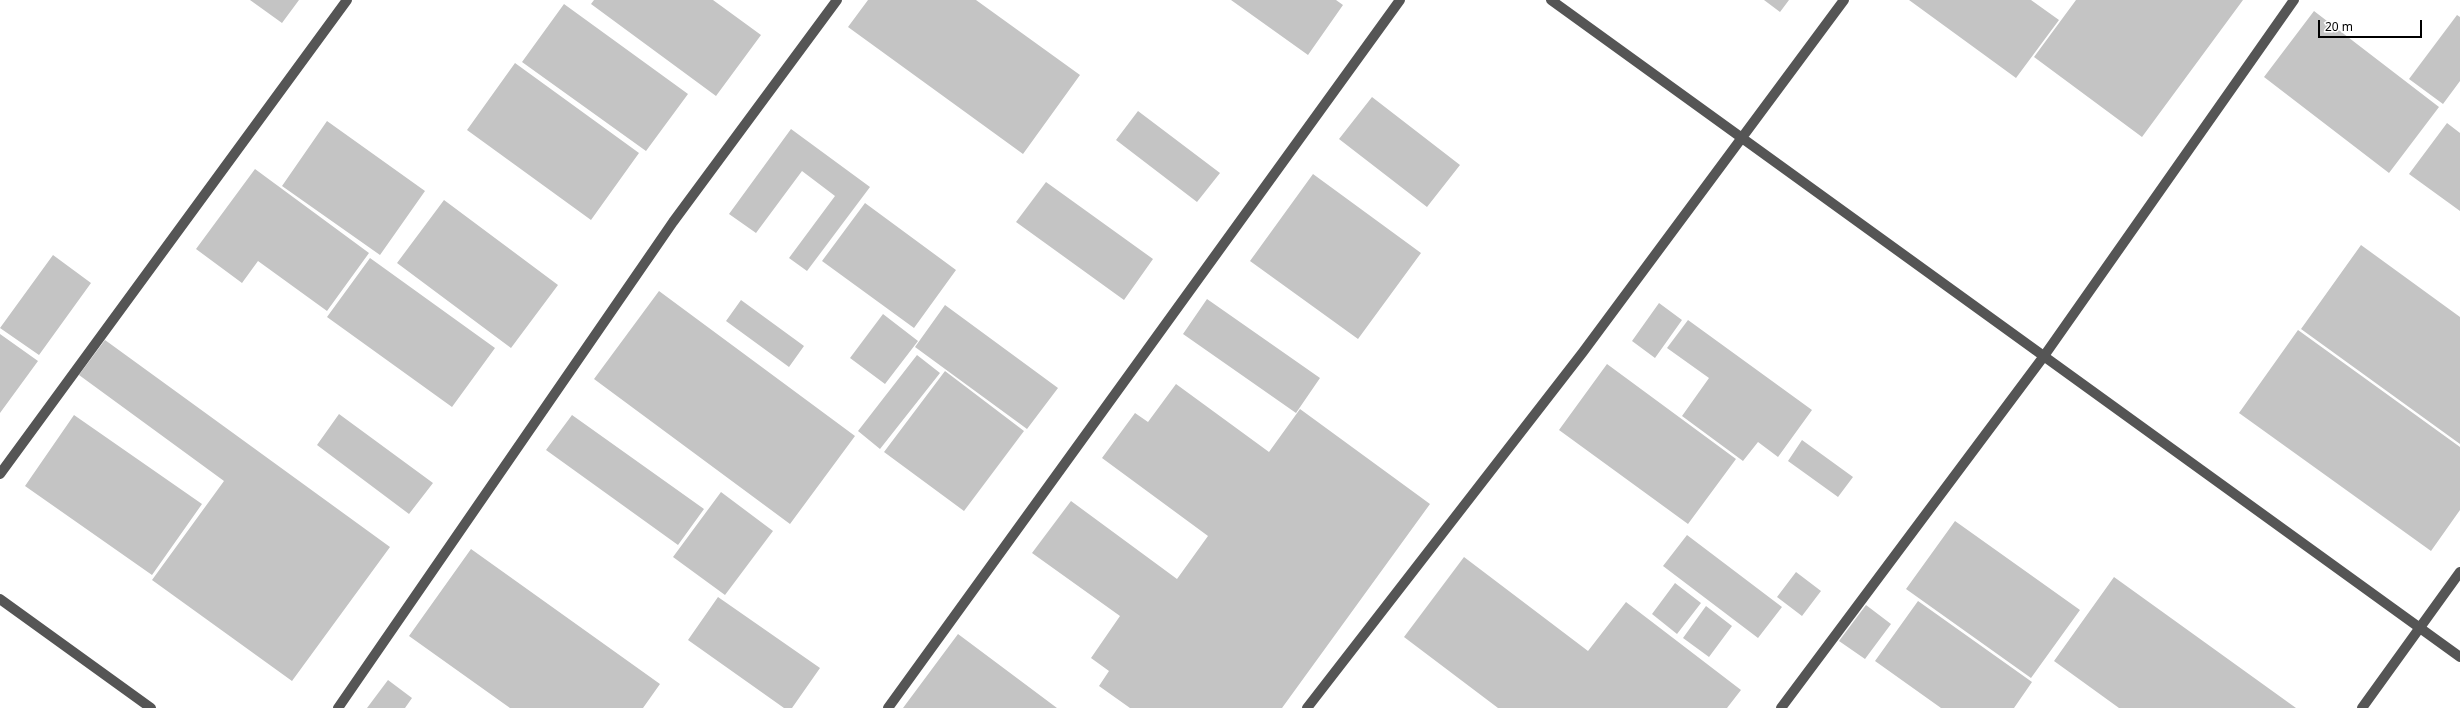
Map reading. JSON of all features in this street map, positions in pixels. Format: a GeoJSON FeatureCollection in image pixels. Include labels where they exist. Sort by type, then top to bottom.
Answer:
{"type":"FeatureCollection","features":[{"type":"Feature","properties":{"kind":"street"},"geometry":{"type":"LineString","coordinates":[[0,474],[347,0]]}},
{"type":"Feature","properties":{"kind":"street"},"geometry":{"type":"LineString","coordinates":[[338,708],[673,222],[837,0]]}},
{"type":"Feature","properties":{"kind":"street"},"geometry":{"type":"LineString","coordinates":[[888,708],[1400,0]]}},
{"type":"Feature","properties":{"kind":"street"},"geometry":{"type":"LineString","coordinates":[[1551,0],[2460,657]]}},
{"type":"Feature","properties":{"kind":"street"},"geometry":{"type":"LineString","coordinates":[[1307,708],[1583,352],[1844,0]]}},
{"type":"Feature","properties":{"kind":"street"},"geometry":{"type":"LineString","coordinates":[[1781,708],[2044,356],[2294,0]]}},
{"type":"Feature","properties":{"kind":"street"},"geometry":{"type":"LineString","coordinates":[[2362,708],[2460,572]]}},
{"type":"Feature","properties":{"kind":"street"},"geometry":{"type":"LineString","coordinates":[[0,599],[151,708]]}},
{"type":"Feature","properties":{"kind":"building"},"geometry":{"type":"Polygon","coordinates":[[[250,0],[299,0],[282,23],[250,0]]]}},
{"type":"Feature","properties":{"kind":"building"},"geometry":{"type":"Polygon","coordinates":[[[594,0],[713,0],[761,35],[716,96],[591,4],[594,0]]]}},
{"type":"Feature","properties":{"kind":"building"},"geometry":{"type":"Polygon","coordinates":[[[868,0],[976,0],[1080,75],[1023,154],[848,27],[868,0]]]}},
{"type":"Feature","properties":{"kind":"building"},"geometry":{"type":"Polygon","coordinates":[[[1231,0],[1336,0],[1343,5],[1308,55],[1231,0]]]}},
{"type":"Feature","properties":{"kind":"building"},"geometry":{"type":"Polygon","coordinates":[[[1764,0],[1789,0],[1780,12],[1764,0]]]}},
{"type":"Feature","properties":{"kind":"building"},"geometry":{"type":"Polygon","coordinates":[[[1909,0],[2031,0],[2059,20],[2016,78],[1909,0]]]}},
{"type":"Feature","properties":{"kind":"building"},"geometry":{"type":"Polygon","coordinates":[[[2076,0],[2243,0],[2142,137],[2034,57],[2076,0]]]}},
{"type":"Feature","properties":{"kind":"building"},"geometry":{"type":"Polygon","coordinates":[[[564,4],[688,94],[646,151],[522,62],[564,4]]]}},
{"type":"Feature","properties":{"kind":"building"},"geometry":{"type":"Polygon","coordinates":[[[2314,11],[2439,107],[2389,173],[2264,77],[2314,11]]]}},
{"type":"Feature","properties":{"kind":"building"},"geometry":{"type":"Polygon","coordinates":[[[2457,15],[2460,17],[2460,81],[2443,104],[2409,79],[2457,15]]]}},
{"type":"Feature","properties":{"kind":"building"},"geometry":{"type":"Polygon","coordinates":[[[515,63],[639,153],[591,220],[467,130],[515,63]]]}},
{"type":"Feature","properties":{"kind":"building"},"geometry":{"type":"Polygon","coordinates":[[[1372,97],[1460,165],[1427,207],[1339,139],[1372,97]]]}},
{"type":"Feature","properties":{"kind":"building"},"geometry":{"type":"Polygon","coordinates":[[[1138,111],[1220,173],[1197,202],[1116,140],[1138,111]]]}},
{"type":"Feature","properties":{"kind":"building"},"geometry":{"type":"Polygon","coordinates":[[[327,121],[425,191],[380,255],[282,186],[327,121]]]}},
{"type":"Feature","properties":{"kind":"building"},"geometry":{"type":"Polygon","coordinates":[[[2447,123],[2460,133],[2460,211],[2409,174],[2447,123]]]}},
{"type":"Feature","properties":{"kind":"building"},"geometry":{"type":"Polygon","coordinates":[[[791,129],[870,187],[807,271],[789,258],[835,196],[802,171],[756,233],[729,214],[791,129]]]}},
{"type":"Feature","properties":{"kind":"building"},"geometry":{"type":"Polygon","coordinates":[[[255,169],[369,253],[327,311],[258,261],[242,283],[196,249],[255,169]]]}},
{"type":"Feature","properties":{"kind":"building"},"geometry":{"type":"Polygon","coordinates":[[[1313,174],[1421,253],[1358,339],[1250,261],[1313,174]]]}},
{"type":"Feature","properties":{"kind":"building"},"geometry":{"type":"Polygon","coordinates":[[[1046,182],[1153,259],[1124,300],[1016,222],[1046,182]]]}},
{"type":"Feature","properties":{"kind":"building"},"geometry":{"type":"Polygon","coordinates":[[[444,200],[558,285],[511,348],[397,263],[444,200]]]}},
{"type":"Feature","properties":{"kind":"building"},"geometry":{"type":"Polygon","coordinates":[[[865,203],[956,270],[914,328],[822,261],[865,203]]]}},
{"type":"Feature","properties":{"kind":"building"},"geometry":{"type":"Polygon","coordinates":[[[2361,245],[2460,317],[2460,444],[2301,329],[2361,245]]]}},
{"type":"Feature","properties":{"kind":"building"},"geometry":{"type":"Polygon","coordinates":[[[53,255],[91,283],[39,355],[0,328],[53,255]]]}},
{"type":"Feature","properties":{"kind":"building"},"geometry":{"type":"Polygon","coordinates":[[[370,258],[495,348],[452,407],[327,317],[370,258]]]}},
{"type":"Feature","properties":{"kind":"building"},"geometry":{"type":"Polygon","coordinates":[[[659,291],[855,436],[790,524],[594,379],[659,291]]]}},
{"type":"Feature","properties":{"kind":"building"},"geometry":{"type":"Polygon","coordinates":[[[1207,299],[1320,378],[1296,413],[1183,334],[1207,299]]]}},
{"type":"Feature","properties":{"kind":"building"},"geometry":{"type":"Polygon","coordinates":[[[741,300],[804,346],[789,367],[726,321],[741,300]]]}},
{"type":"Feature","properties":{"kind":"building"},"geometry":{"type":"Polygon","coordinates":[[[1659,303],[1682,320],[1655,358],[1632,341],[1659,303]]]}},
{"type":"Feature","properties":{"kind":"building"},"geometry":{"type":"Polygon","coordinates":[[[945,305],[1058,388],[1027,429],[915,347],[945,305]]]}},
{"type":"Feature","properties":{"kind":"building"},"geometry":{"type":"Polygon","coordinates":[[[883,314],[918,341],[885,384],[850,358],[883,314]]]}},
{"type":"Feature","properties":{"kind":"building"},"geometry":{"type":"Polygon","coordinates":[[[1688,320],[1812,410],[1778,457],[1758,442],[1743,461],[1682,416],[1709,378],[1667,348],[1688,320]]]}},
{"type":"Feature","properties":{"kind":"building"},"geometry":{"type":"Polygon","coordinates":[[[2298,330],[2460,447],[2460,510],[2431,551],[2239,413],[2298,330]]]}},
{"type":"Feature","properties":{"kind":"building"},"geometry":{"type":"Polygon","coordinates":[[[0,334],[38,361],[0,413],[0,334]]]}},
{"type":"Feature","properties":{"kind":"building"},"geometry":{"type":"Polygon","coordinates":[[[105,340],[390,547],[292,681],[152,580],[224,481],[79,375],[105,340]]]}},
{"type":"Feature","properties":{"kind":"building"},"geometry":{"type":"Polygon","coordinates":[[[917,355],[940,373],[880,449],[858,431],[917,355]]]}},
{"type":"Feature","properties":{"kind":"building"},"geometry":{"type":"Polygon","coordinates":[[[1607,364],[1736,459],[1688,524],[1559,430],[1607,364]]]}},
{"type":"Feature","properties":{"kind":"building"},"geometry":{"type":"Polygon","coordinates":[[[945,371],[1024,431],[964,511],[884,452],[945,371]]]}},
{"type":"Feature","properties":{"kind":"building"},"geometry":{"type":"Polygon","coordinates":[[[1176,384],[1269,452],[1300,409],[1430,504],[1282,708],[1130,708],[1099,686],[1109,671],[1091,658],[1120,616],[1032,553],[1071,501],[1177,579],[1208,536],[1102,458],[1135,413],[1148,422],[1176,384]]]}},
{"type":"Feature","properties":{"kind":"building"},"geometry":{"type":"Polygon","coordinates":[[[339,414],[433,483],[409,514],[317,445],[339,414]]]}},
{"type":"Feature","properties":{"kind":"building"},"geometry":{"type":"Polygon","coordinates":[[[74,415],[202,504],[152,575],[25,486],[74,415]]]}},
{"type":"Feature","properties":{"kind":"building"},"geometry":{"type":"Polygon","coordinates":[[[572,415],[704,509],[678,545],[546,450],[572,415]]]}},
{"type":"Feature","properties":{"kind":"building"},"geometry":{"type":"Polygon","coordinates":[[[1802,440],[1853,477],[1838,497],[1788,461],[1802,440]]]}},
{"type":"Feature","properties":{"kind":"building"},"geometry":{"type":"Polygon","coordinates":[[[721,492],[773,531],[725,595],[673,557],[721,492]]]}},
{"type":"Feature","properties":{"kind":"building"},"geometry":{"type":"Polygon","coordinates":[[[1955,521],[2080,610],[2031,678],[1906,589],[1955,521]]]}},
{"type":"Feature","properties":{"kind":"building"},"geometry":{"type":"Polygon","coordinates":[[[1687,535],[1782,607],[1758,638],[1663,566],[1687,535]]]}},
{"type":"Feature","properties":{"kind":"building"},"geometry":{"type":"Polygon","coordinates":[[[471,549],[660,684],[643,708],[510,708],[409,636],[471,549]]]}},
{"type":"Feature","properties":{"kind":"building"},"geometry":{"type":"Polygon","coordinates":[[[1464,557],[1588,651],[1626,602],[1741,690],[1727,708],[1498,708],[1404,637],[1464,557]]]}},
{"type":"Feature","properties":{"kind":"building"},"geometry":{"type":"Polygon","coordinates":[[[1796,572],[1821,591],[1802,616],[1777,597],[1796,572]]]}},
{"type":"Feature","properties":{"kind":"building"},"geometry":{"type":"Polygon","coordinates":[[[2114,577],[2296,708],[2119,708],[2054,661],[2114,577]]]}},
{"type":"Feature","properties":{"kind":"building"},"geometry":{"type":"Polygon","coordinates":[[[1675,583],[1701,603],[1677,634],[1652,614],[1675,583]]]}},
{"type":"Feature","properties":{"kind":"building"},"geometry":{"type":"Polygon","coordinates":[[[718,597],[820,668],[792,708],[784,708],[688,640],[718,597]]]}},
{"type":"Feature","properties":{"kind":"building"},"geometry":{"type":"Polygon","coordinates":[[[1918,601],[2032,682],[2014,708],[1941,708],[1875,661],[1918,601]]]}},
{"type":"Feature","properties":{"kind":"building"},"geometry":{"type":"Polygon","coordinates":[[[1866,605],[1891,624],[1865,659],[1839,641],[1866,605]]]}},
{"type":"Feature","properties":{"kind":"building"},"geometry":{"type":"Polygon","coordinates":[[[1706,606],[1732,626],[1709,657],[1683,638],[1706,606]]]}},
{"type":"Feature","properties":{"kind":"building"},"geometry":{"type":"Polygon","coordinates":[[[958,634],[1057,708],[903,708],[958,634]]]}},
{"type":"Feature","properties":{"kind":"building"},"geometry":{"type":"Polygon","coordinates":[[[388,680],[412,698],[405,708],[367,708],[388,680]]]}}]}
